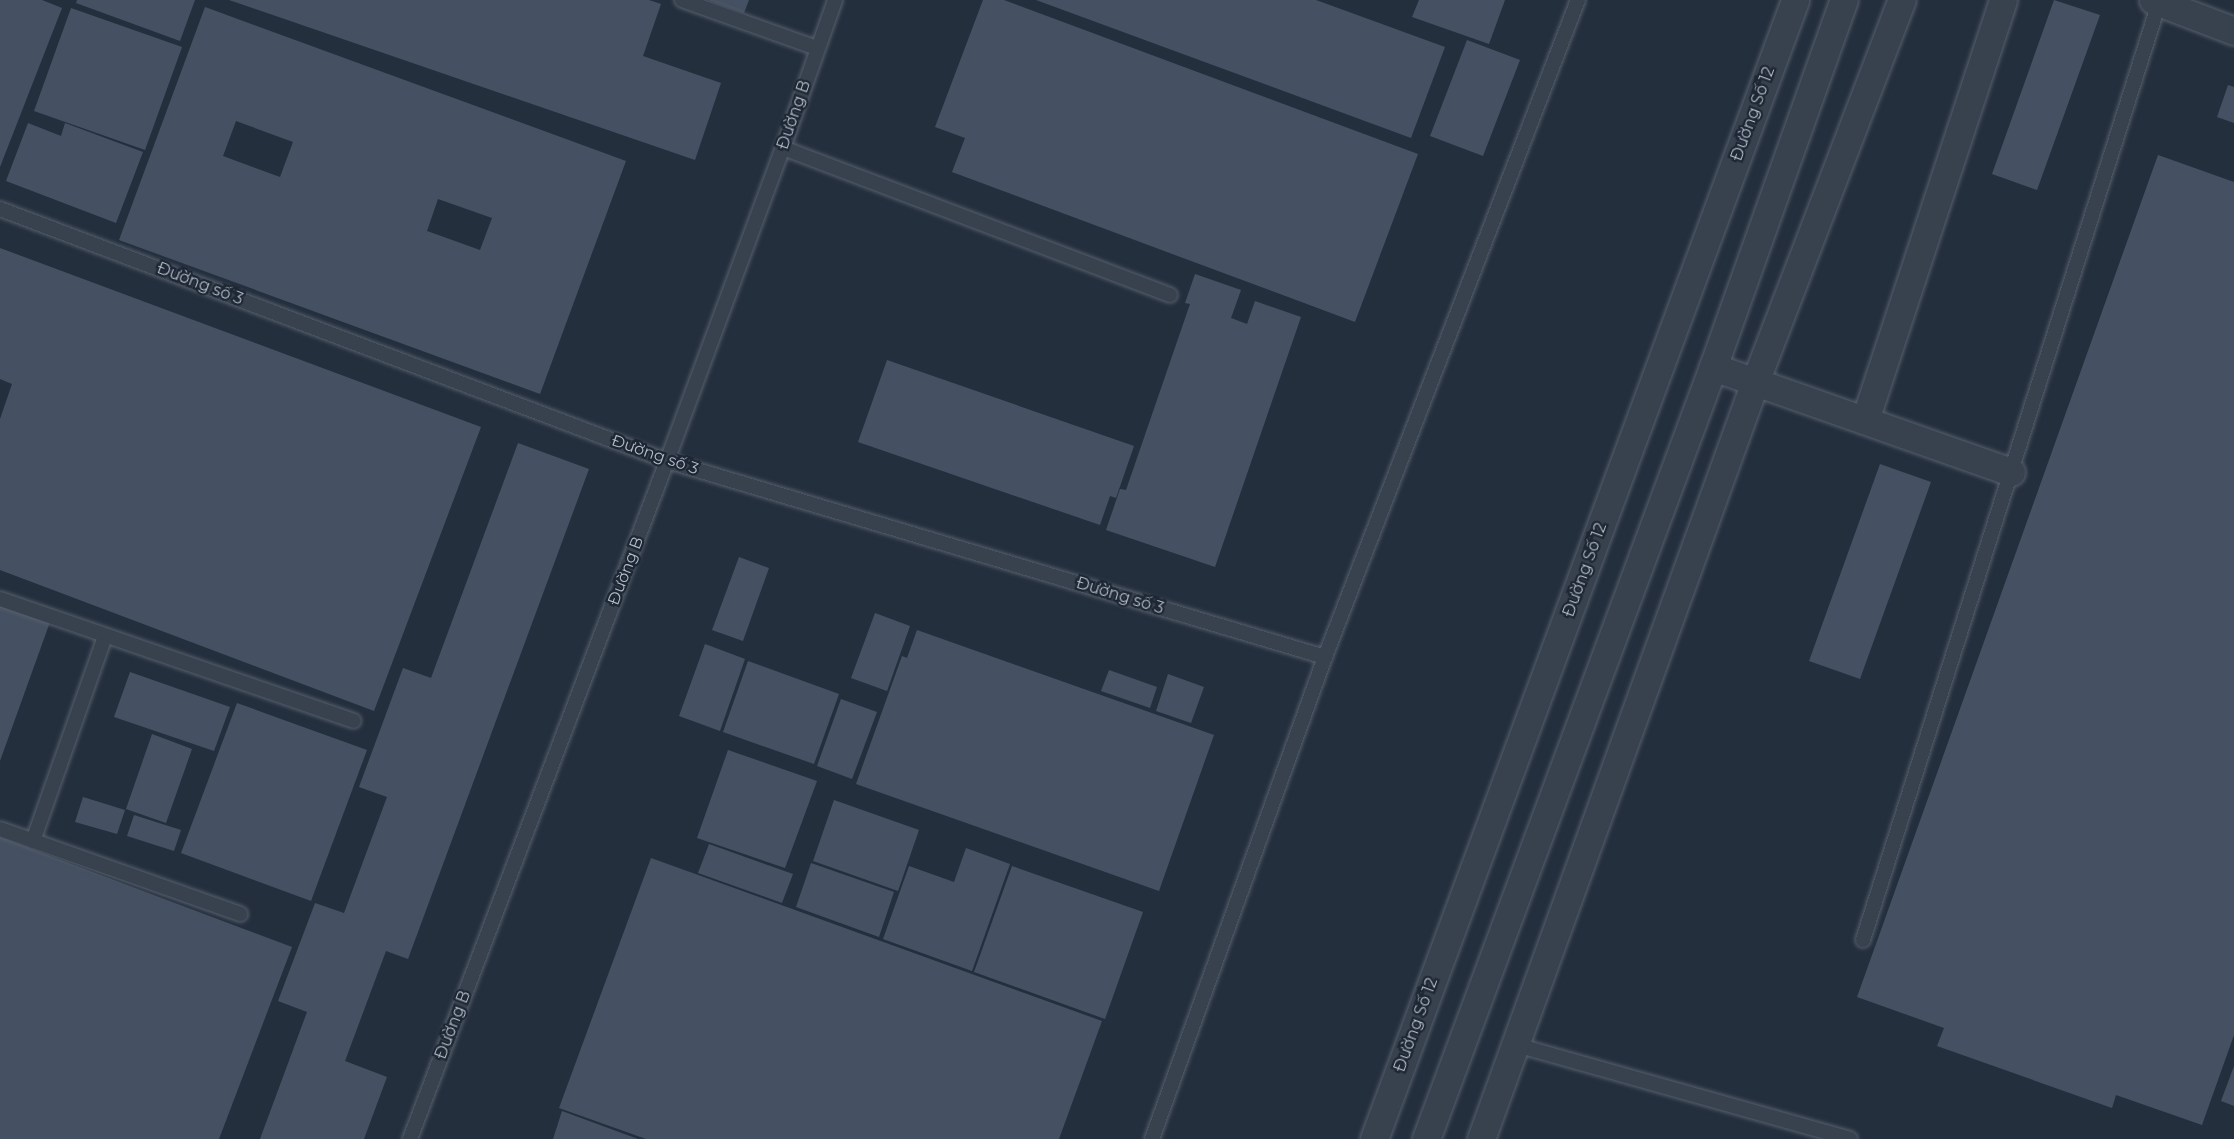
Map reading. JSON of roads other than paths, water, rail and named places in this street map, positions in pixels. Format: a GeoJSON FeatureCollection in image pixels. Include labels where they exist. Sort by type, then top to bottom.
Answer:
{"type":"FeatureCollection","features":[{"type":"Feature","properties":{"kind":"street","name":"Đường Số 12"},"geometry":{"type":"LineString","coordinates":[[1374,1139],[1795,0]]}},
{"type":"Feature","properties":{"kind":"street"},"geometry":{"type":"LineString","coordinates":[[1426,1139],[1713,367],[1844,0]]}},
{"type":"Feature","properties":{"kind":"street"},"geometry":{"type":"LineString","coordinates":[[1481,1139],[1755,382],[1902,0]]}},
{"type":"Feature","properties":{"kind":"street"},"geometry":{"type":"LineString","coordinates":[[1865,420],[2003,0]]}},
{"type":"Feature","properties":{"kind":"street"},"geometry":{"type":"LineString","coordinates":[[2156,1],[2234,31]]}},
{"type":"Feature","properties":{"kind":"street"},"geometry":{"type":"LineString","coordinates":[[1713,367],[2011,472]]}},
{"type":"Feature","properties":{"kind":"lane"},"geometry":{"type":"LineString","coordinates":[[682,0],[816,48]]}},
{"type":"Feature","properties":{"kind":"lane","name":"Đường B"},"geometry":{"type":"LineString","coordinates":[[410,1139],[667,461],[783,148],[816,48],[835,0]]}},
{"type":"Feature","properties":{"kind":"lane"},"geometry":{"type":"LineString","coordinates":[[1152,1139],[1324,657],[1578,0]]}},
{"type":"Feature","properties":{"kind":"lane"},"geometry":{"type":"LineString","coordinates":[[1863,940],[2011,472],[2156,1]]}},
{"type":"Feature","properties":{"kind":"lane"},"geometry":{"type":"LineString","coordinates":[[783,148],[1170,295]]}},
{"type":"Feature","properties":{"kind":"lane","name":"Đường số 3"},"geometry":{"type":"LineString","coordinates":[[0,209],[667,461],[1324,657]]}},
{"type":"Feature","properties":{"kind":"lane"},"geometry":{"type":"LineString","coordinates":[[0,599],[354,722]]}},
{"type":"Feature","properties":{"kind":"lane"},"geometry":{"type":"LineString","coordinates":[[33,841],[105,636]]}},
{"type":"Feature","properties":{"kind":"lane"},"geometry":{"type":"LineString","coordinates":[[0,829],[240,914]]}},
{"type":"Feature","properties":{"kind":"lane"},"geometry":{"type":"LineString","coordinates":[[1516,1045],[1850,1139]]}}]}
